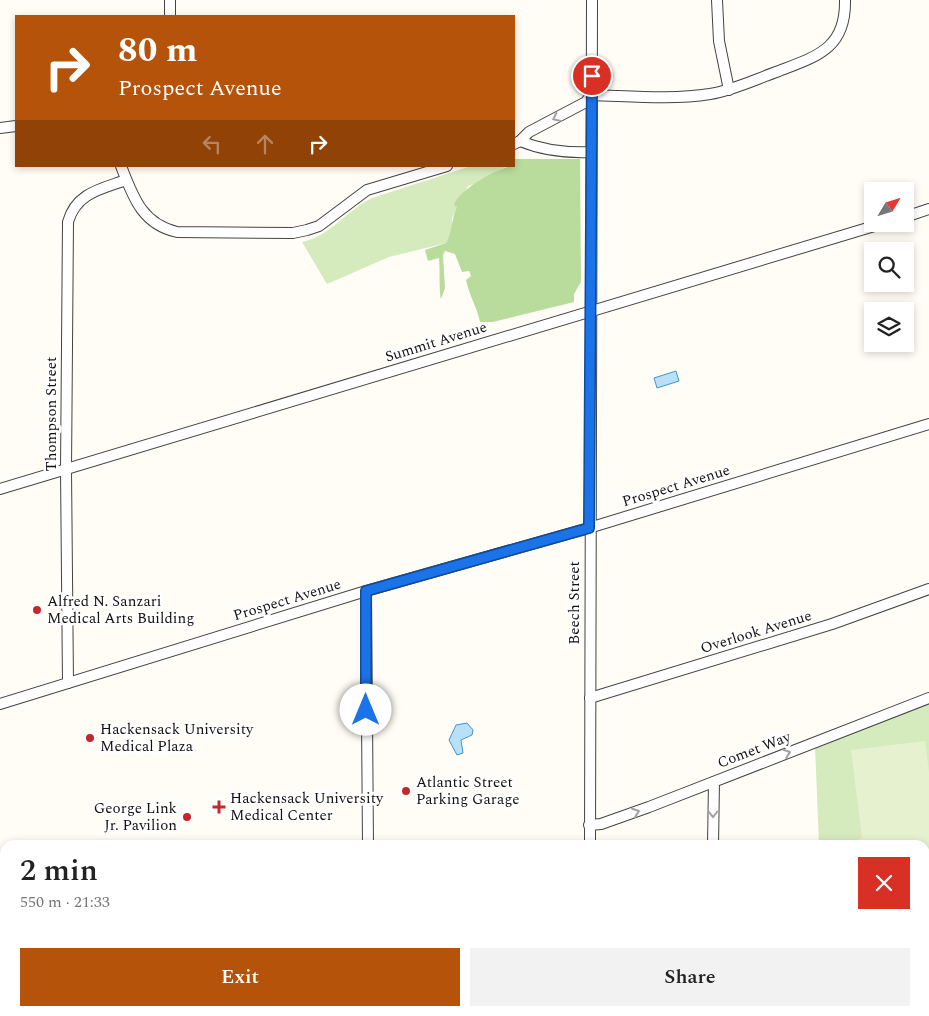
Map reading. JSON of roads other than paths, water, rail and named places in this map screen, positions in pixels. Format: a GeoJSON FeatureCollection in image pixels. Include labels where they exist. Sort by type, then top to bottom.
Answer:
{"type":"FeatureCollection","features":[{"type":"Feature","properties":{"kind":"street"},"geometry":{"type":"LineString","coordinates":[[170,0],[170,15]]}},
{"type":"Feature","properties":{"kind":"street","name":"Beech Street"},"geometry":{"type":"LineString","coordinates":[[590,840],[589,528],[592,0]]}},
{"type":"Feature","properties":{"kind":"street"},"geometry":{"type":"LineString","coordinates":[[717,0],[719,41],[729,90]]}},
{"type":"Feature","properties":{"kind":"street"},"geometry":{"type":"LineString","coordinates":[[517,143],[529,132],[586,102],[592,95],[688,96],[729,90],[814,58],[823,52],[839,35],[844,22],[845,0]]}},
{"type":"Feature","properties":{"kind":"street"},"geometry":{"type":"LineString","coordinates":[[0,128],[15,126]]}},
{"type":"Feature","properties":{"kind":"street"},"geometry":{"type":"LineString","coordinates":[[517,143],[539,149],[568,153],[591,152]]}},
{"type":"Feature","properties":{"kind":"street"},"geometry":{"type":"LineString","coordinates":[[121,167],[142,212],[151,220],[170,230],[293,233],[319,226],[368,190],[444,167]]}},
{"type":"Feature","properties":{"kind":"street","name":"Thompson Street"},"geometry":{"type":"LineString","coordinates":[[68,683],[66,470],[68,222],[75,205],[81,198],[90,192],[126,180]]}},
{"type":"Feature","properties":{"kind":"street"},"geometry":{"type":"LineString","coordinates":[[914,214],[929,209]]}},
{"type":"Feature","properties":{"kind":"street","name":"Summit Avenue"},"geometry":{"type":"LineString","coordinates":[[0,489],[864,229]]}},
{"type":"Feature","properties":{"kind":"street","name":"Prospect Avenue"},"geometry":{"type":"LineString","coordinates":[[0,704],[366,591],[589,528],[929,424]]}},
{"type":"Feature","properties":{"kind":"street","name":"Overlook Avenue"},"geometry":{"type":"LineString","coordinates":[[590,698],[832,624],[929,589]]}},
{"type":"Feature","properties":{"kind":"street"},"geometry":{"type":"LineString","coordinates":[[366,591],[368,840]]}},
{"type":"Feature","properties":{"kind":"street","name":"Comet Way"},"geometry":{"type":"LineString","coordinates":[[589,825],[601,824],[714,782],[929,698]]}},
{"type":"Feature","properties":{"kind":"street"},"geometry":{"type":"LineString","coordinates":[[713,840],[714,782]]}},
{"type":"Feature","properties":{"kind":"water"},"geometry":{"type":"Polygon","coordinates":[[[676,371],[679,381],[657,388],[654,378],[676,371]]]}},
{"type":"Feature","properties":{"kind":"water"},"geometry":{"type":"Polygon","coordinates":[[[467,723],[473,730],[472,735],[461,740],[463,753],[457,755],[449,740],[456,725],[467,723]]]}},
{"type":"Feature","properties":{"kind":"place","name":"Alfred N. Sanzari Medical Arts Building"},"geometry":{"type":"Point","coordinates":[37,610]}},
{"type":"Feature","properties":{"kind":"place","name":"Hackensack University Medical Plaza"},"geometry":{"type":"Point","coordinates":[90,738]}},
{"type":"Feature","properties":{"kind":"place","name":"Atlantic Street Parking Garage"},"geometry":{"type":"Point","coordinates":[406,791]}},
{"type":"Feature","properties":{"kind":"place","name":"Hackensack University Medical Center"},"geometry":{"type":"Point","coordinates":[219,807]}},
{"type":"Feature","properties":{"kind":"place","name":"George Link Jr. Pavilion"},"geometry":{"type":"Point","coordinates":[187,817]}}]}
